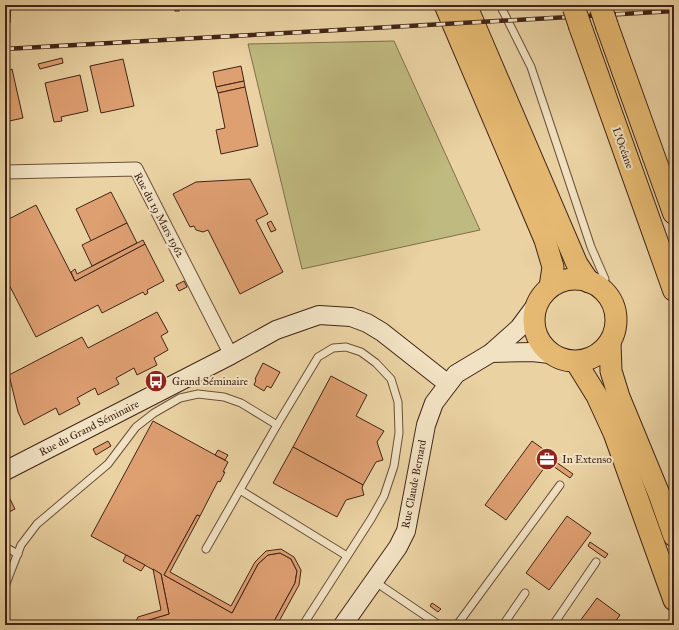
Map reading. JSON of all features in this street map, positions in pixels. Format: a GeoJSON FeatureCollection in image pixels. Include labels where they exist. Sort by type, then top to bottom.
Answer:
{"type":"FeatureCollection","features":[{"type":"Feature","properties":{"kind":"highway","name":"L’Océane"},"geometry":{"type":"LineString","coordinates":[[575,13],[674,290]]}},
{"type":"Feature","properties":{"kind":"highway"},"geometry":{"type":"LineString","coordinates":[[603,13],[674,213]]}},
{"type":"Feature","properties":{"kind":"main road"},"geometry":{"type":"LineString","coordinates":[[445,5],[545,240],[553,267],[550,287]]}},
{"type":"Feature","properties":{"kind":"main road"},"geometry":{"type":"LineString","coordinates":[[466,5],[577,264],[595,285]]}},
{"type":"Feature","properties":{"kind":"main road"},"geometry":{"type":"LineString","coordinates":[[567,279],[581,279],[595,285],[605,291],[612,302],[616,316],[615,329],[610,342],[601,352],[589,359],[576,362],[562,360],[550,354],[540,344],[535,332],[533,318],[536,304],[550,287],[567,279]]}},
{"type":"Feature","properties":{"kind":"main road"},"geometry":{"type":"LineString","coordinates":[[610,342],[611,371],[619,397],[659,494],[674,536]]}},
{"type":"Feature","properties":{"kind":"main road"},"geometry":{"type":"LineString","coordinates":[[576,362],[597,396],[614,433],[674,600]]}},
{"type":"Feature","properties":{"kind":"street","name":"Rue du 19 Mars 1962"},"geometry":{"type":"LineString","coordinates":[[5,172],[136,169],[231,355]]}},
{"type":"Feature","properties":{"kind":"street","name":"Rue Claude Bernard"},"geometry":{"type":"LineString","coordinates":[[343,625],[398,548],[406,531],[426,425],[434,403],[456,374],[491,353],[519,328],[536,304]]}},
{"type":"Feature","properties":{"kind":"street","name":"Rue du Grand Séminaire"},"geometry":{"type":"LineString","coordinates":[[6,467],[231,355],[276,330],[319,315],[351,317],[367,322],[448,384]]}},
{"type":"Feature","properties":{"kind":"street","name":"Rue Claude Bernard"},"geometry":{"type":"LineString","coordinates":[[491,353],[532,352],[550,354]]}},
{"type":"Feature","properties":{"kind":"lane"},"geometry":{"type":"LineString","coordinates":[[500,5],[531,67],[591,247],[605,278],[595,285]]}},
{"type":"Feature","properties":{"kind":"lane"},"geometry":{"type":"LineString","coordinates":[[206,549],[318,357],[333,348],[346,347],[361,352],[376,363],[391,379],[398,402],[399,433],[394,466],[384,496],[371,519],[303,625]]}},
{"type":"Feature","properties":{"kind":"lane"},"geometry":{"type":"LineString","coordinates":[[5,586],[21,545],[37,524],[108,464],[136,427],[154,413],[180,398],[198,394],[224,397],[241,403],[277,425]]}},
{"type":"Feature","properties":{"kind":"lane"},"geometry":{"type":"LineString","coordinates":[[457,625],[560,484]]}},
{"type":"Feature","properties":{"kind":"lane"},"geometry":{"type":"LineString","coordinates":[[240,490],[347,556]]}},
{"type":"Feature","properties":{"kind":"lane"},"geometry":{"type":"LineString","coordinates":[[5,547],[18,554]]}},
{"type":"Feature","properties":{"kind":"lane"},"geometry":{"type":"LineString","coordinates":[[553,625],[596,562]]}},
{"type":"Feature","properties":{"kind":"lane"},"geometry":{"type":"LineString","coordinates":[[374,580],[440,625]]}},
{"type":"Feature","properties":{"kind":"lane"},"geometry":{"type":"LineString","coordinates":[[503,625],[525,593]]}},
{"type":"Feature","properties":{"kind":"shaded area"},"geometry":{"type":"Polygon","coordinates":[[[394,41],[480,230],[302,269],[248,44],[394,41]]]}},
{"type":"Feature","properties":{"kind":"building"},"geometry":{"type":"Polygon","coordinates":[[[5,5],[11,5],[10,23],[5,23],[5,5]]]}},
{"type":"Feature","properties":{"kind":"building"},"geometry":{"type":"Polygon","coordinates":[[[175,7],[179,7],[179,11],[175,11],[175,7]]]}},
{"type":"Feature","properties":{"kind":"building"},"geometry":{"type":"Polygon","coordinates":[[[62,58],[63,63],[40,69],[38,64],[62,58]]]}},
{"type":"Feature","properties":{"kind":"building"},"geometry":{"type":"Polygon","coordinates":[[[123,59],[134,106],[101,113],[90,66],[123,59]]]}},
{"type":"Feature","properties":{"kind":"building"},"geometry":{"type":"Polygon","coordinates":[[[241,66],[244,81],[216,87],[213,72],[241,66]]]}},
{"type":"Feature","properties":{"kind":"building"},"geometry":{"type":"Polygon","coordinates":[[[12,69],[23,118],[5,122],[5,71],[12,69]]]}},
{"type":"Feature","properties":{"kind":"building"},"geometry":{"type":"Polygon","coordinates":[[[80,75],[88,111],[61,117],[62,121],[54,122],[45,83],[80,75]]]}},
{"type":"Feature","properties":{"kind":"building"},"geometry":{"type":"Polygon","coordinates":[[[244,81],[245,87],[218,93],[216,87],[244,81]]]}},
{"type":"Feature","properties":{"kind":"building"},"geometry":{"type":"Polygon","coordinates":[[[245,87],[258,146],[221,154],[216,130],[225,128],[218,93],[245,87]]]}},
{"type":"Feature","properties":{"kind":"building"},"geometry":{"type":"Polygon","coordinates":[[[250,179],[268,214],[256,220],[283,272],[240,294],[208,230],[203,232],[196,230],[194,226],[190,227],[173,194],[196,182],[250,179]]]}},
{"type":"Feature","properties":{"kind":"building"},"geometry":{"type":"Polygon","coordinates":[[[111,192],[127,223],[91,241],[76,209],[111,192]]]}},
{"type":"Feature","properties":{"kind":"building"},"geometry":{"type":"Polygon","coordinates":[[[36,205],[75,281],[145,244],[164,281],[147,290],[148,293],[145,295],[143,292],[102,313],[98,305],[36,337],[5,277],[5,221],[36,205]]]}},
{"type":"Feature","properties":{"kind":"building"},"geometry":{"type":"Polygon","coordinates":[[[271,221],[276,230],[271,232],[267,223],[271,221]]]}},
{"type":"Feature","properties":{"kind":"building"},"geometry":{"type":"Polygon","coordinates":[[[127,223],[137,243],[92,266],[82,245],[127,223]]]}},
{"type":"Feature","properties":{"kind":"building"},"geometry":{"type":"Polygon","coordinates":[[[143,240],[145,244],[75,281],[71,272],[75,269],[77,274],[143,240]]]}},
{"type":"Feature","properties":{"kind":"building"},"geometry":{"type":"Polygon","coordinates":[[[184,281],[187,287],[179,291],[176,285],[184,281]]]}},
{"type":"Feature","properties":{"kind":"building"},"geometry":{"type":"Polygon","coordinates":[[[157,312],[168,332],[161,336],[168,350],[154,358],[157,365],[137,375],[134,368],[116,378],[119,384],[98,395],[95,388],[77,398],[80,404],[59,415],[56,408],[24,425],[18,412],[9,375],[82,337],[88,348],[157,312]]]}},
{"type":"Feature","properties":{"kind":"building"},"geometry":{"type":"Polygon","coordinates":[[[263,363],[280,372],[271,388],[267,386],[264,391],[254,385],[255,379],[263,363]]]}},
{"type":"Feature","properties":{"kind":"building"},"geometry":{"type":"Polygon","coordinates":[[[159,376],[161,379],[155,382],[154,379],[159,376]]]}},
{"type":"Feature","properties":{"kind":"building"},"geometry":{"type":"Polygon","coordinates":[[[331,376],[367,395],[356,416],[384,431],[377,442],[383,460],[376,462],[363,485],[293,447],[331,376]]]}},
{"type":"Feature","properties":{"kind":"building"},"geometry":{"type":"Polygon","coordinates":[[[153,421],[228,462],[220,482],[218,481],[200,516],[197,515],[164,575],[232,613],[258,564],[268,555],[280,553],[291,559],[297,571],[295,583],[272,625],[140,625],[142,622],[169,614],[161,574],[91,536],[153,421]]]}},
{"type":"Feature","properties":{"kind":"building"},"geometry":{"type":"Polygon","coordinates":[[[108,441],[111,446],[96,455],[93,449],[108,441]]]}},
{"type":"Feature","properties":{"kind":"building"},"geometry":{"type":"Polygon","coordinates":[[[532,441],[553,456],[506,520],[485,505],[532,441]]]}},
{"type":"Feature","properties":{"kind":"building"},"geometry":{"type":"Polygon","coordinates":[[[293,447],[363,485],[362,488],[364,495],[346,500],[337,517],[273,483],[293,447]]]}},
{"type":"Feature","properties":{"kind":"building"},"geometry":{"type":"Polygon","coordinates":[[[218,450],[228,455],[225,460],[215,455],[218,450]]]}},
{"type":"Feature","properties":{"kind":"building"},"geometry":{"type":"Polygon","coordinates":[[[556,462],[573,474],[570,478],[553,466],[556,462]]]}},
{"type":"Feature","properties":{"kind":"building"},"geometry":{"type":"Polygon","coordinates":[[[5,489],[15,509],[5,514],[5,489]]]}},
{"type":"Feature","properties":{"kind":"building"},"geometry":{"type":"Polygon","coordinates":[[[197,515],[200,516],[170,572],[231,606],[255,562],[266,551],[281,549],[294,557],[301,570],[299,585],[277,625],[272,625],[295,583],[297,571],[291,559],[280,553],[268,555],[258,564],[232,613],[164,575],[197,515]]]}},
{"type":"Feature","properties":{"kind":"building"},"geometry":{"type":"Polygon","coordinates":[[[567,516],[591,533],[549,590],[526,573],[567,516]]]}},
{"type":"Feature","properties":{"kind":"building"},"geometry":{"type":"Polygon","coordinates":[[[590,542],[608,554],[605,558],[588,546],[590,542]]]}},
{"type":"Feature","properties":{"kind":"building"},"geometry":{"type":"Polygon","coordinates":[[[126,555],[145,565],[141,571],[123,561],[126,555]]]}},
{"type":"Feature","properties":{"kind":"building"},"geometry":{"type":"Polygon","coordinates":[[[153,569],[161,574],[169,614],[142,622],[140,625],[134,625],[138,617],[161,610],[153,569]]]}},
{"type":"Feature","properties":{"kind":"building"},"geometry":{"type":"Polygon","coordinates":[[[597,598],[620,615],[613,625],[577,625],[597,598]]]}},
{"type":"Feature","properties":{"kind":"building"},"geometry":{"type":"Polygon","coordinates":[[[432,603],[441,609],[438,612],[430,606],[432,603]]]}},
{"type":"Feature","properties":{"kind":"railway"},"geometry":{"type":"LineString","coordinates":[[5,49],[674,11]]}},
{"type":"Feature","properties":{"kind":"place","name":"Grand Séminaire"},"geometry":{"type":"Point","coordinates":[156,381]}},
{"type":"Feature","properties":{"kind":"place","name":"In Extenso"},"geometry":{"type":"Point","coordinates":[547,459]}}]}
